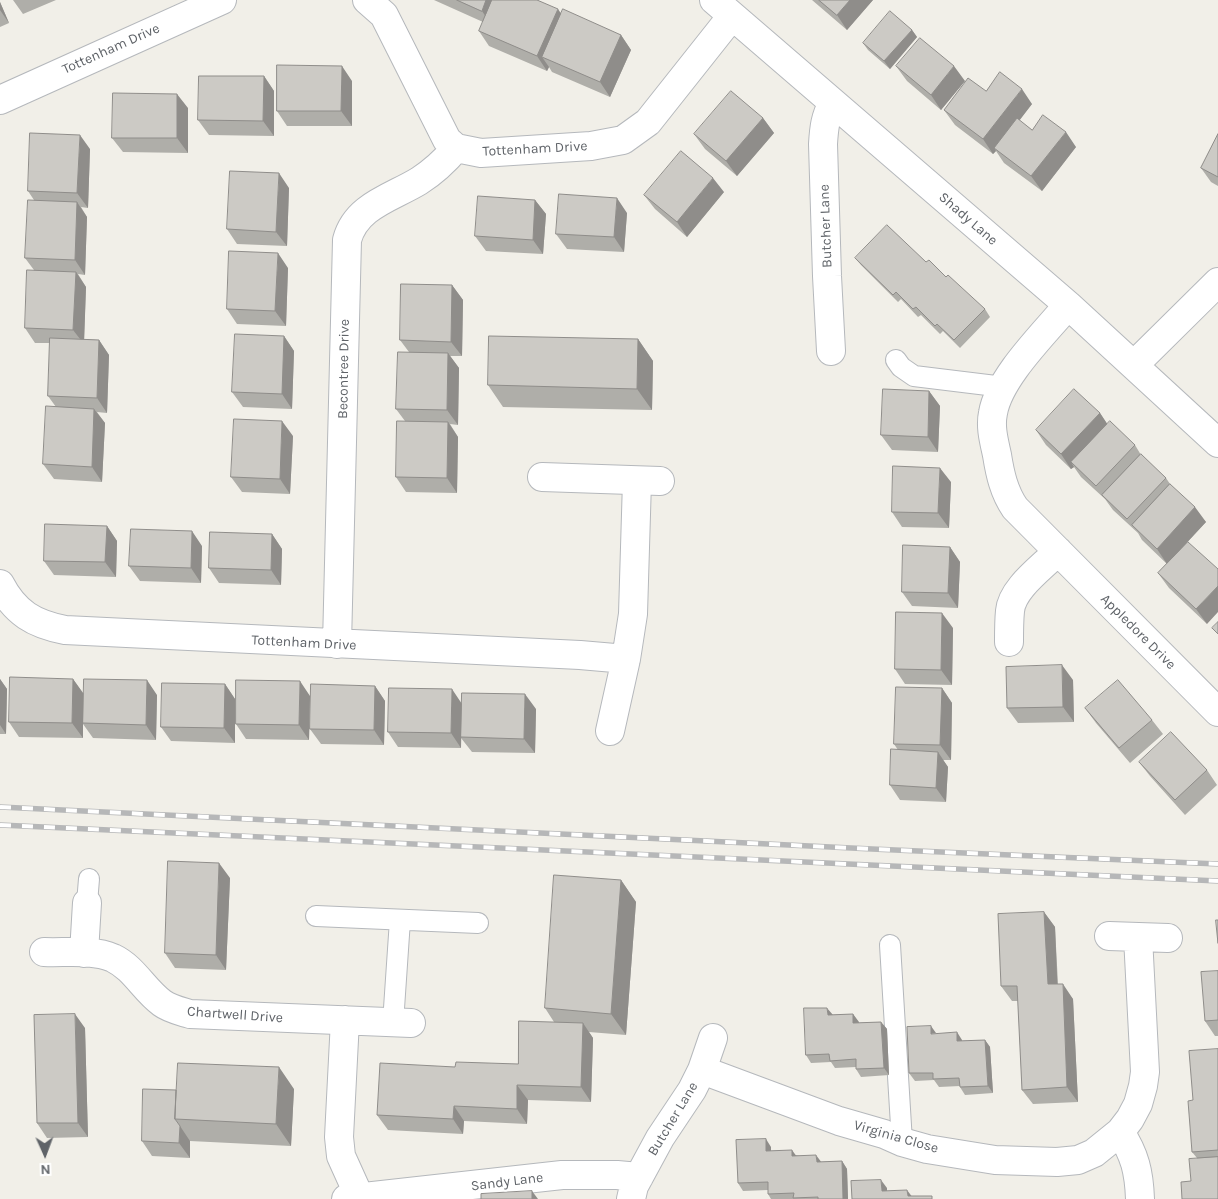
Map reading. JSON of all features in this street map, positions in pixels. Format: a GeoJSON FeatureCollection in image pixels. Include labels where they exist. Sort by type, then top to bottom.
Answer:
{"type":"FeatureCollection","features":[{"type":"Feature","properties":{"kind":"street","name":"Tottenham Drive"},"geometry":{"type":"LineString","coordinates":[[0,100],[188,6],[222,0]]}},
{"type":"Feature","properties":{"kind":"street"},"geometry":{"type":"LineString","coordinates":[[367,0],[384,15],[441,130],[447,140],[456,148]]}},
{"type":"Feature","properties":{"kind":"street","name":"Tottenham Drive"},"geometry":{"type":"LineString","coordinates":[[456,148],[481,153],[513,152],[591,146],[623,140],[648,122],[723,8]]}},
{"type":"Feature","properties":{"kind":"street","name":"Shady Lane"},"geometry":{"type":"LineString","coordinates":[[723,8],[1068,305],[1218,443]]}},
{"type":"Feature","properties":{"kind":"street","name":"Butcher Lane"},"geometry":{"type":"LineString","coordinates":[[831,351],[823,144],[824,123],[834,103]]}},
{"type":"Feature","properties":{"kind":"street","name":"Becontree Drive"},"geometry":{"type":"LineString","coordinates":[[337,644],[347,240],[353,224],[369,208],[418,181],[438,167],[456,148]]}},
{"type":"Feature","properties":{"kind":"street"},"geometry":{"type":"LineString","coordinates":[[1134,365],[1218,282]]}},
{"type":"Feature","properties":{"kind":"street","name":"Appledore Drive"},"geometry":{"type":"LineString","coordinates":[[1068,305],[1017,365],[997,400],[992,421],[1004,488],[1014,508],[1218,712]]}},
{"type":"Feature","properties":{"kind":"street"},"geometry":{"type":"LineString","coordinates":[[542,477],[649,481],[626,659],[610,731]]}},
{"type":"Feature","properties":{"kind":"street"},"geometry":{"type":"LineString","coordinates":[[1009,642],[1010,610],[1013,599],[1019,589],[1058,552]]}},
{"type":"Feature","properties":{"kind":"street","name":"Tottenham Drive"},"geometry":{"type":"LineString","coordinates":[[0,584],[10,602],[34,621],[45,626],[65,630],[580,655],[626,659]]}},
{"type":"Feature","properties":{"kind":"street"},"geometry":{"type":"LineString","coordinates":[[84,953],[88,891]]}},
{"type":"Feature","properties":{"kind":"street"},"geometry":{"type":"LineString","coordinates":[[1110,936],[1168,938]]}},
{"type":"Feature","properties":{"kind":"street","name":"Virginia Close"},"geometry":{"type":"LineString","coordinates":[[702,1070],[839,1120],[927,1149],[994,1160],[1057,1162],[1078,1160],[1094,1153],[1120,1132],[1138,1104],[1143,1086],[1145,1072],[1138,937]]}},
{"type":"Feature","properties":{"kind":"street","name":"Chartwell Drive"},"geometry":{"type":"LineString","coordinates":[[44,952],[103,954],[115,959],[129,969],[161,1002],[173,1010],[208,1015],[402,1023]]}},
{"type":"Feature","properties":{"kind":"street"},"geometry":{"type":"LineString","coordinates":[[345,1020],[339,1137],[341,1156],[353,1198]]}},
{"type":"Feature","properties":{"kind":"street","name":"Butcher Lane"},"geometry":{"type":"LineString","coordinates":[[635,1188],[660,1138],[692,1090],[702,1070],[713,1038]]}},
{"type":"Feature","properties":{"kind":"street"},"geometry":{"type":"LineString","coordinates":[[1120,1132],[1133,1154],[1137,1167],[1140,1199]]}},
{"type":"Feature","properties":{"kind":"street","name":"Sandy Lane"},"geometry":{"type":"LineString","coordinates":[[353,1198],[562,1175],[617,1175],[635,1188]]}},
{"type":"Feature","properties":{"kind":"lane"},"geometry":{"type":"LineString","coordinates":[[896,360],[901,368],[914,376],[1004,387]]}},
{"type":"Feature","properties":{"kind":"lane"},"geometry":{"type":"LineString","coordinates":[[316,916],[478,923]]}},
{"type":"Feature","properties":{"kind":"lane"},"geometry":{"type":"LineString","coordinates":[[400,920],[402,1023]]}},
{"type":"Feature","properties":{"kind":"lane"},"geometry":{"type":"LineString","coordinates":[[890,945],[902,1142]]}},
{"type":"Feature","properties":{"kind":"building"},"geometry":{"type":"Polygon","coordinates":[[[457,0],[486,0],[482,11],[457,0]]]}},
{"type":"Feature","properties":{"kind":"building"},"geometry":{"type":"Polygon","coordinates":[[[492,0],[537,0],[558,9],[537,56],[479,31],[492,0]]]}},
{"type":"Feature","properties":{"kind":"building"},"geometry":{"type":"Polygon","coordinates":[[[819,0],[850,0],[837,15],[819,0]]]}},
{"type":"Feature","properties":{"kind":"building"},"geometry":{"type":"Polygon","coordinates":[[[563,9],[621,35],[600,82],[542,57],[563,9]]]}},
{"type":"Feature","properties":{"kind":"building"},"geometry":{"type":"Polygon","coordinates":[[[890,11],[912,30],[884,61],[863,43],[890,11]]]}},
{"type":"Feature","properties":{"kind":"building"},"geometry":{"type":"Polygon","coordinates":[[[920,38],[954,66],[931,95],[896,66],[920,38]]]}},
{"type":"Feature","properties":{"kind":"building"},"geometry":{"type":"Polygon","coordinates":[[[277,65],[342,66],[341,111],[277,111],[277,65]]]}},
{"type":"Feature","properties":{"kind":"building"},"geometry":{"type":"Polygon","coordinates":[[[1000,72],[1022,89],[983,139],[944,110],[968,78],[986,91],[1000,72]]]}},
{"type":"Feature","properties":{"kind":"building"},"geometry":{"type":"Polygon","coordinates":[[[199,76],[264,76],[263,121],[198,120],[199,76]]]}},
{"type":"Feature","properties":{"kind":"building"},"geometry":{"type":"Polygon","coordinates":[[[731,91],[763,118],[726,161],[694,134],[731,91]]]}},
{"type":"Feature","properties":{"kind":"building"},"geometry":{"type":"Polygon","coordinates":[[[113,93],[177,94],[177,138],[112,138],[113,93]]]}},
{"type":"Feature","properties":{"kind":"building"},"geometry":{"type":"Polygon","coordinates":[[[1043,115],[1066,132],[1031,176],[994,148],[1017,118],[1032,130],[1043,115]]]}},
{"type":"Feature","properties":{"kind":"building"},"geometry":{"type":"Polygon","coordinates":[[[30,133],[80,135],[77,193],[28,191],[30,133]]]}},
{"type":"Feature","properties":{"kind":"building"},"geometry":{"type":"Polygon","coordinates":[[[1218,134],[1218,177],[1201,168],[1218,134]]]}},
{"type":"Feature","properties":{"kind":"building"},"geometry":{"type":"Polygon","coordinates":[[[681,151],[713,178],[677,222],[644,195],[681,151]]]}},
{"type":"Feature","properties":{"kind":"building"},"geometry":{"type":"Polygon","coordinates":[[[230,171],[279,173],[276,232],[227,229],[230,171]]]}},
{"type":"Feature","properties":{"kind":"building"},"geometry":{"type":"Polygon","coordinates":[[[559,194],[617,198],[614,237],[556,234],[559,194]]]}},
{"type":"Feature","properties":{"kind":"building"},"geometry":{"type":"Polygon","coordinates":[[[478,196],[535,200],[533,240],[475,236],[478,196]]]}},
{"type":"Feature","properties":{"kind":"building"},"geometry":{"type":"Polygon","coordinates":[[[28,200],[77,202],[75,260],[25,258],[28,200]]]}},
{"type":"Feature","properties":{"kind":"building"},"geometry":{"type":"Polygon","coordinates":[[[887,225],[926,262],[929,260],[946,277],[948,275],[985,309],[954,340],[937,324],[935,326],[916,307],[913,309],[896,292],[893,295],[855,258],[887,225]]]}},
{"type":"Feature","properties":{"kind":"building"},"geometry":{"type":"Polygon","coordinates":[[[229,251],[278,253],[275,311],[227,309],[229,251]]]}},
{"type":"Feature","properties":{"kind":"building"},"geometry":{"type":"Polygon","coordinates":[[[27,270],[76,272],[73,330],[25,328],[27,270]]]}},
{"type":"Feature","properties":{"kind":"building"},"geometry":{"type":"Polygon","coordinates":[[[401,284],[452,285],[451,342],[400,340],[401,284]]]}},
{"type":"Feature","properties":{"kind":"building"},"geometry":{"type":"Polygon","coordinates":[[[235,334],[284,336],[282,394],[232,392],[235,334]]]}},
{"type":"Feature","properties":{"kind":"building"},"geometry":{"type":"Polygon","coordinates":[[[489,336],[638,339],[637,389],[488,385],[489,336]]]}},
{"type":"Feature","properties":{"kind":"building"},"geometry":{"type":"Polygon","coordinates":[[[50,338],[99,340],[97,398],[48,396],[50,338]]]}},
{"type":"Feature","properties":{"kind":"building"},"geometry":{"type":"Polygon","coordinates":[[[398,352],[448,353],[447,410],[396,409],[398,352]]]}},
{"type":"Feature","properties":{"kind":"building"},"geometry":{"type":"Polygon","coordinates":[[[883,389],[929,391],[928,437],[881,435],[883,389]]]}},
{"type":"Feature","properties":{"kind":"building"},"geometry":{"type":"Polygon","coordinates":[[[1074,389],[1100,413],[1061,454],[1036,430],[1074,389]]]}},
{"type":"Feature","properties":{"kind":"building"},"geometry":{"type":"Polygon","coordinates":[[[46,406],[94,409],[92,467],[43,464],[46,406]]]}},
{"type":"Feature","properties":{"kind":"building"},"geometry":{"type":"Polygon","coordinates":[[[234,419],[282,421],[280,479],[231,477],[234,419]]]}},
{"type":"Feature","properties":{"kind":"building"},"geometry":{"type":"Polygon","coordinates":[[[397,421],[448,422],[447,478],[396,477],[397,421]]]}},
{"type":"Feature","properties":{"kind":"building"},"geometry":{"type":"Polygon","coordinates":[[[1110,421],[1135,445],[1096,486],[1071,462],[1110,421]]]}},
{"type":"Feature","properties":{"kind":"building"},"geometry":{"type":"Polygon","coordinates":[[[1141,454],[1166,478],[1127,519],[1102,495],[1141,454]]]}},
{"type":"Feature","properties":{"kind":"building"},"geometry":{"type":"Polygon","coordinates":[[[893,466],[940,468],[938,513],[892,512],[893,466]]]}},
{"type":"Feature","properties":{"kind":"building"},"geometry":{"type":"Polygon","coordinates":[[[1170,484],[1195,507],[1157,549],[1132,525],[1170,484]]]}},
{"type":"Feature","properties":{"kind":"building"},"geometry":{"type":"Polygon","coordinates":[[[45,524],[107,526],[105,562],[44,561],[45,524]]]}},
{"type":"Feature","properties":{"kind":"building"},"geometry":{"type":"Polygon","coordinates":[[[131,529],[192,531],[191,568],[129,566],[131,529]]]}},
{"type":"Feature","properties":{"kind":"building"},"geometry":{"type":"Polygon","coordinates":[[[210,532],[272,534],[271,570],[209,568],[210,532]]]}},
{"type":"Feature","properties":{"kind":"building"},"geometry":{"type":"Polygon","coordinates":[[[1188,542],[1218,569],[1218,586],[1196,609],[1158,573],[1188,542]]]}},
{"type":"Feature","properties":{"kind":"building"},"geometry":{"type":"Polygon","coordinates":[[[903,545],[950,547],[948,593],[902,592],[903,545]]]}},
{"type":"Feature","properties":{"kind":"building"},"geometry":{"type":"Polygon","coordinates":[[[896,612],[942,613],[941,670],[895,669],[896,612]]]}},
{"type":"Feature","properties":{"kind":"building"},"geometry":{"type":"Polygon","coordinates":[[[1218,622],[1218,634],[1212,628],[1218,622]]]}},
{"type":"Feature","properties":{"kind":"building"},"geometry":{"type":"Polygon","coordinates":[[[1062,665],[1063,707],[1007,708],[1006,667],[1062,665]]]}},
{"type":"Feature","properties":{"kind":"building"},"geometry":{"type":"Polygon","coordinates":[[[10,677],[73,679],[72,723],[9,722],[10,677]]]}},
{"type":"Feature","properties":{"kind":"building"},"geometry":{"type":"Polygon","coordinates":[[[84,679],[147,680],[146,725],[83,723],[84,679]]]}},
{"type":"Feature","properties":{"kind":"building"},"geometry":{"type":"Polygon","coordinates":[[[236,680],[300,681],[299,725],[236,724],[236,680]]]}},
{"type":"Feature","properties":{"kind":"building"},"geometry":{"type":"Polygon","coordinates":[[[1118,680],[1152,720],[1119,748],[1085,708],[1118,680]]]}},
{"type":"Feature","properties":{"kind":"building"},"geometry":{"type":"Polygon","coordinates":[[[162,683],[225,684],[224,728],[161,727],[162,683]]]}},
{"type":"Feature","properties":{"kind":"building"},"geometry":{"type":"Polygon","coordinates":[[[311,684],[375,686],[374,730],[310,729],[311,684]]]}},
{"type":"Feature","properties":{"kind":"building"},"geometry":{"type":"Polygon","coordinates":[[[896,687],[942,688],[940,745],[894,744],[896,687]]]}},
{"type":"Feature","properties":{"kind":"building"},"geometry":{"type":"Polygon","coordinates":[[[389,688],[452,689],[451,733],[388,732],[389,688]]]}},
{"type":"Feature","properties":{"kind":"building"},"geometry":{"type":"Polygon","coordinates":[[[462,693],[525,694],[524,739],[461,737],[462,693]]]}},
{"type":"Feature","properties":{"kind":"building"},"geometry":{"type":"Polygon","coordinates":[[[1171,732],[1207,770],[1175,800],[1139,762],[1171,732]]]}},
{"type":"Feature","properties":{"kind":"building"},"geometry":{"type":"Polygon","coordinates":[[[891,749],[938,752],[936,788],[890,785],[891,749]]]}},
{"type":"Feature","properties":{"kind":"building"},"geometry":{"type":"Polygon","coordinates":[[[168,861],[219,863],[216,955],[165,953],[168,861]]]}},
{"type":"Feature","properties":{"kind":"building"},"geometry":{"type":"Polygon","coordinates":[[[554,875],[621,880],[611,1014],[545,1008],[554,875]]]}},
{"type":"Feature","properties":{"kind":"building"},"geometry":{"type":"Polygon","coordinates":[[[1044,912],[1048,984],[1063,984],[1067,1087],[1022,1090],[1017,986],[1001,986],[998,914],[1044,912]]]}},
{"type":"Feature","properties":{"kind":"building"},"geometry":{"type":"Polygon","coordinates":[[[1216,920],[1218,920],[1218,943],[1216,920]]]}},
{"type":"Feature","properties":{"kind":"building"},"geometry":{"type":"Polygon","coordinates":[[[1218,971],[1218,1020],[1205,1021],[1201,972],[1218,971]]]}},
{"type":"Feature","properties":{"kind":"building"},"geometry":{"type":"Polygon","coordinates":[[[804,1008],[827,1008],[828,1015],[853,1014],[853,1023],[881,1022],[884,1068],[856,1069],[856,1059],[830,1061],[829,1054],[806,1055],[804,1008]]]}},
{"type":"Feature","properties":{"kind":"building"},"geometry":{"type":"Polygon","coordinates":[[[75,1014],[78,1123],[37,1123],[34,1015],[75,1014]]]}},
{"type":"Feature","properties":{"kind":"building"},"geometry":{"type":"Polygon","coordinates":[[[519,1021],[583,1023],[581,1087],[517,1085],[517,1109],[454,1106],[453,1119],[377,1115],[380,1063],[455,1067],[456,1062],[518,1064],[519,1021]]]}},
{"type":"Feature","properties":{"kind":"building"},"geometry":{"type":"Polygon","coordinates":[[[931,1026],[931,1034],[957,1032],[957,1041],[985,1040],[988,1086],[960,1087],[959,1078],[933,1079],[933,1073],[909,1073],[907,1027],[931,1026]]]}},
{"type":"Feature","properties":{"kind":"building"},"geometry":{"type":"Polygon","coordinates":[[[1218,1049],[1218,1150],[1192,1152],[1188,1101],[1193,1100],[1189,1051],[1218,1049]]]}},
{"type":"Feature","properties":{"kind":"building"},"geometry":{"type":"Polygon","coordinates":[[[178,1063],[279,1067],[276,1124],[175,1119],[178,1063]]]}},
{"type":"Feature","properties":{"kind":"building"},"geometry":{"type":"Polygon","coordinates":[[[143,1089],[176,1090],[175,1119],[180,1126],[179,1143],[142,1141],[143,1089]]]}},
{"type":"Feature","properties":{"kind":"building"},"geometry":{"type":"Polygon","coordinates":[[[766,1139],[766,1151],[792,1150],[792,1156],[816,1155],[817,1162],[842,1161],[843,1199],[793,1198],[794,1193],[768,1194],[768,1182],[738,1183],[736,1140],[766,1139]]]}},
{"type":"Feature","properties":{"kind":"building"},"geometry":{"type":"Polygon","coordinates":[[[1218,1157],[1218,1199],[1182,1199],[1181,1182],[1191,1181],[1189,1159],[1218,1157]]]}},
{"type":"Feature","properties":{"kind":"building"},"geometry":{"type":"Polygon","coordinates":[[[881,1180],[882,1191],[907,1190],[908,1196],[932,1196],[932,1199],[852,1199],[851,1181],[881,1180]]]}},
{"type":"Feature","properties":{"kind":"building"},"geometry":{"type":"Polygon","coordinates":[[[532,1191],[532,1199],[481,1199],[481,1194],[532,1191]]]}},
{"type":"Feature","properties":{"kind":"railway"},"geometry":{"type":"LineString","coordinates":[[0,807],[1218,864]]}},
{"type":"Feature","properties":{"kind":"railway"},"geometry":{"type":"LineString","coordinates":[[0,825],[1218,881]]}}]}
